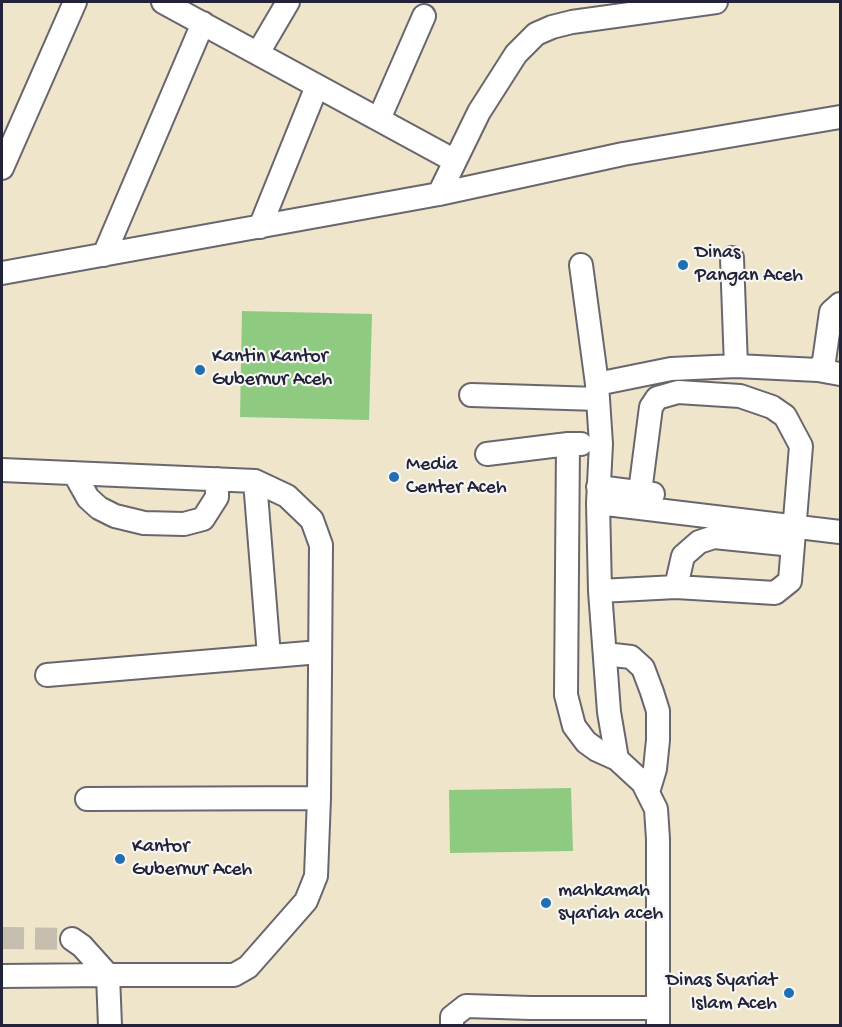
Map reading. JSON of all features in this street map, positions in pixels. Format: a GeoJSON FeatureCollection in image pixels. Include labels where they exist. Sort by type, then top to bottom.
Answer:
{"type":"FeatureCollection","features":[{"type":"Feature","properties":{"kind":"street"},"geometry":{"type":"LineString","coordinates":[[2,168],[75,2]]}},
{"type":"Feature","properties":{"kind":"street"},"geometry":{"type":"LineString","coordinates":[[163,2],[455,161]]}},
{"type":"Feature","properties":{"kind":"street"},"geometry":{"type":"LineString","coordinates":[[258,53],[288,2]]}},
{"type":"Feature","properties":{"kind":"street"},"geometry":{"type":"LineString","coordinates":[[439,194],[479,112],[516,54],[536,34],[572,21],[716,2]]}},
{"type":"Feature","properties":{"kind":"street"},"geometry":{"type":"LineString","coordinates":[[379,120],[424,16]]}},
{"type":"Feature","properties":{"kind":"street"},"geometry":{"type":"LineString","coordinates":[[104,255],[203,23]]}},
{"type":"Feature","properties":{"kind":"street"},"geometry":{"type":"LineString","coordinates":[[260,226],[317,86]]}},
{"type":"Feature","properties":{"kind":"street"},"geometry":{"type":"LineString","coordinates":[[2,273],[439,194],[623,154],[840,117]]}},
{"type":"Feature","properties":{"kind":"street"},"geometry":{"type":"LineString","coordinates":[[732,258],[735,366]]}},
{"type":"Feature","properties":{"kind":"street"},"geometry":{"type":"LineString","coordinates":[[581,265],[601,444],[598,495],[600,591],[609,712],[617,759]]}},
{"type":"Feature","properties":{"kind":"street"},"geometry":{"type":"LineString","coordinates":[[818,370],[824,361],[831,312],[840,304]]}},
{"type":"Feature","properties":{"kind":"street"},"geometry":{"type":"LineString","coordinates":[[471,395],[597,392],[671,369],[735,366],[818,370],[840,374]]}},
{"type":"Feature","properties":{"kind":"street"},"geometry":{"type":"LineString","coordinates":[[600,591],[676,587],[775,593],[789,581],[801,446],[785,416],[772,407],[740,396],[678,392],[657,398],[651,407],[640,492]]}},
{"type":"Feature","properties":{"kind":"street"},"geometry":{"type":"LineString","coordinates":[[488,454],[568,444],[601,444]]}},
{"type":"Feature","properties":{"kind":"street"},"geometry":{"type":"LineString","coordinates":[[452,1026],[452,1017],[466,1006],[530,1017],[658,1017],[656,808],[643,783],[617,759],[586,742],[574,726],[566,694],[568,444]]}},
{"type":"Feature","properties":{"kind":"street"},"geometry":{"type":"LineString","coordinates":[[2,470],[255,480],[287,496],[312,520],[321,545],[319,798],[316,876],[306,901],[248,967],[234,975],[2,976]]}},
{"type":"Feature","properties":{"kind":"street"},"geometry":{"type":"LineString","coordinates":[[74,473],[88,498],[99,508],[116,516],[144,524],[184,524],[203,519],[217,497],[217,479]]}},
{"type":"Feature","properties":{"kind":"street"},"geometry":{"type":"LineString","coordinates":[[255,480],[269,656]]}},
{"type":"Feature","properties":{"kind":"street"},"geometry":{"type":"LineString","coordinates":[[598,495],[640,492],[794,528]]}},
{"type":"Feature","properties":{"kind":"street"},"geometry":{"type":"LineString","coordinates":[[598,495],[794,528],[840,532]]}},
{"type":"Feature","properties":{"kind":"street"},"geometry":{"type":"LineString","coordinates":[[676,587],[683,556],[699,543],[714,537],[794,528]]}},
{"type":"Feature","properties":{"kind":"street"},"geometry":{"type":"LineString","coordinates":[[46,675],[320,652]]}},
{"type":"Feature","properties":{"kind":"street"},"geometry":{"type":"LineString","coordinates":[[605,654],[631,657],[643,668],[658,711],[655,769],[648,792]]}},
{"type":"Feature","properties":{"kind":"street"},"geometry":{"type":"LineString","coordinates":[[87,799],[319,798]]}},
{"type":"Feature","properties":{"kind":"street"},"geometry":{"type":"LineString","coordinates":[[72,939],[82,946],[108,975],[110,1026]]}},
{"type":"Feature","properties":{"kind":"green space"},"geometry":{"type":"Polygon","coordinates":[[[242,311],[372,314],[369,420],[240,417],[242,311]]]}},
{"type":"Feature","properties":{"kind":"green space"},"geometry":{"type":"Polygon","coordinates":[[[571,788],[573,851],[450,853],[449,790],[571,788]]]}},
{"type":"Feature","properties":{"kind":"tunnel"},"geometry":{"type":"LineString","coordinates":[[2,938],[72,939]]}},
{"type":"Feature","properties":{"kind":"place","name":"Dinas Pangan Aceh"},"geometry":{"type":"Point","coordinates":[683,265]}},
{"type":"Feature","properties":{"kind":"place","name":"Kantin Kantor Gubernur Aceh"},"geometry":{"type":"Point","coordinates":[200,370]}},
{"type":"Feature","properties":{"kind":"place","name":"Media Center Aceh"},"geometry":{"type":"Point","coordinates":[394,477]}},
{"type":"Feature","properties":{"kind":"place","name":"Kantor Gubernur Aceh"},"geometry":{"type":"Point","coordinates":[120,859]}},
{"type":"Feature","properties":{"kind":"place","name":"mahkamah syariah aceh"},"geometry":{"type":"Point","coordinates":[546,903]}},
{"type":"Feature","properties":{"kind":"place","name":"Dinas Syariat Islam Aceh"},"geometry":{"type":"Point","coordinates":[789,993]}}]}
